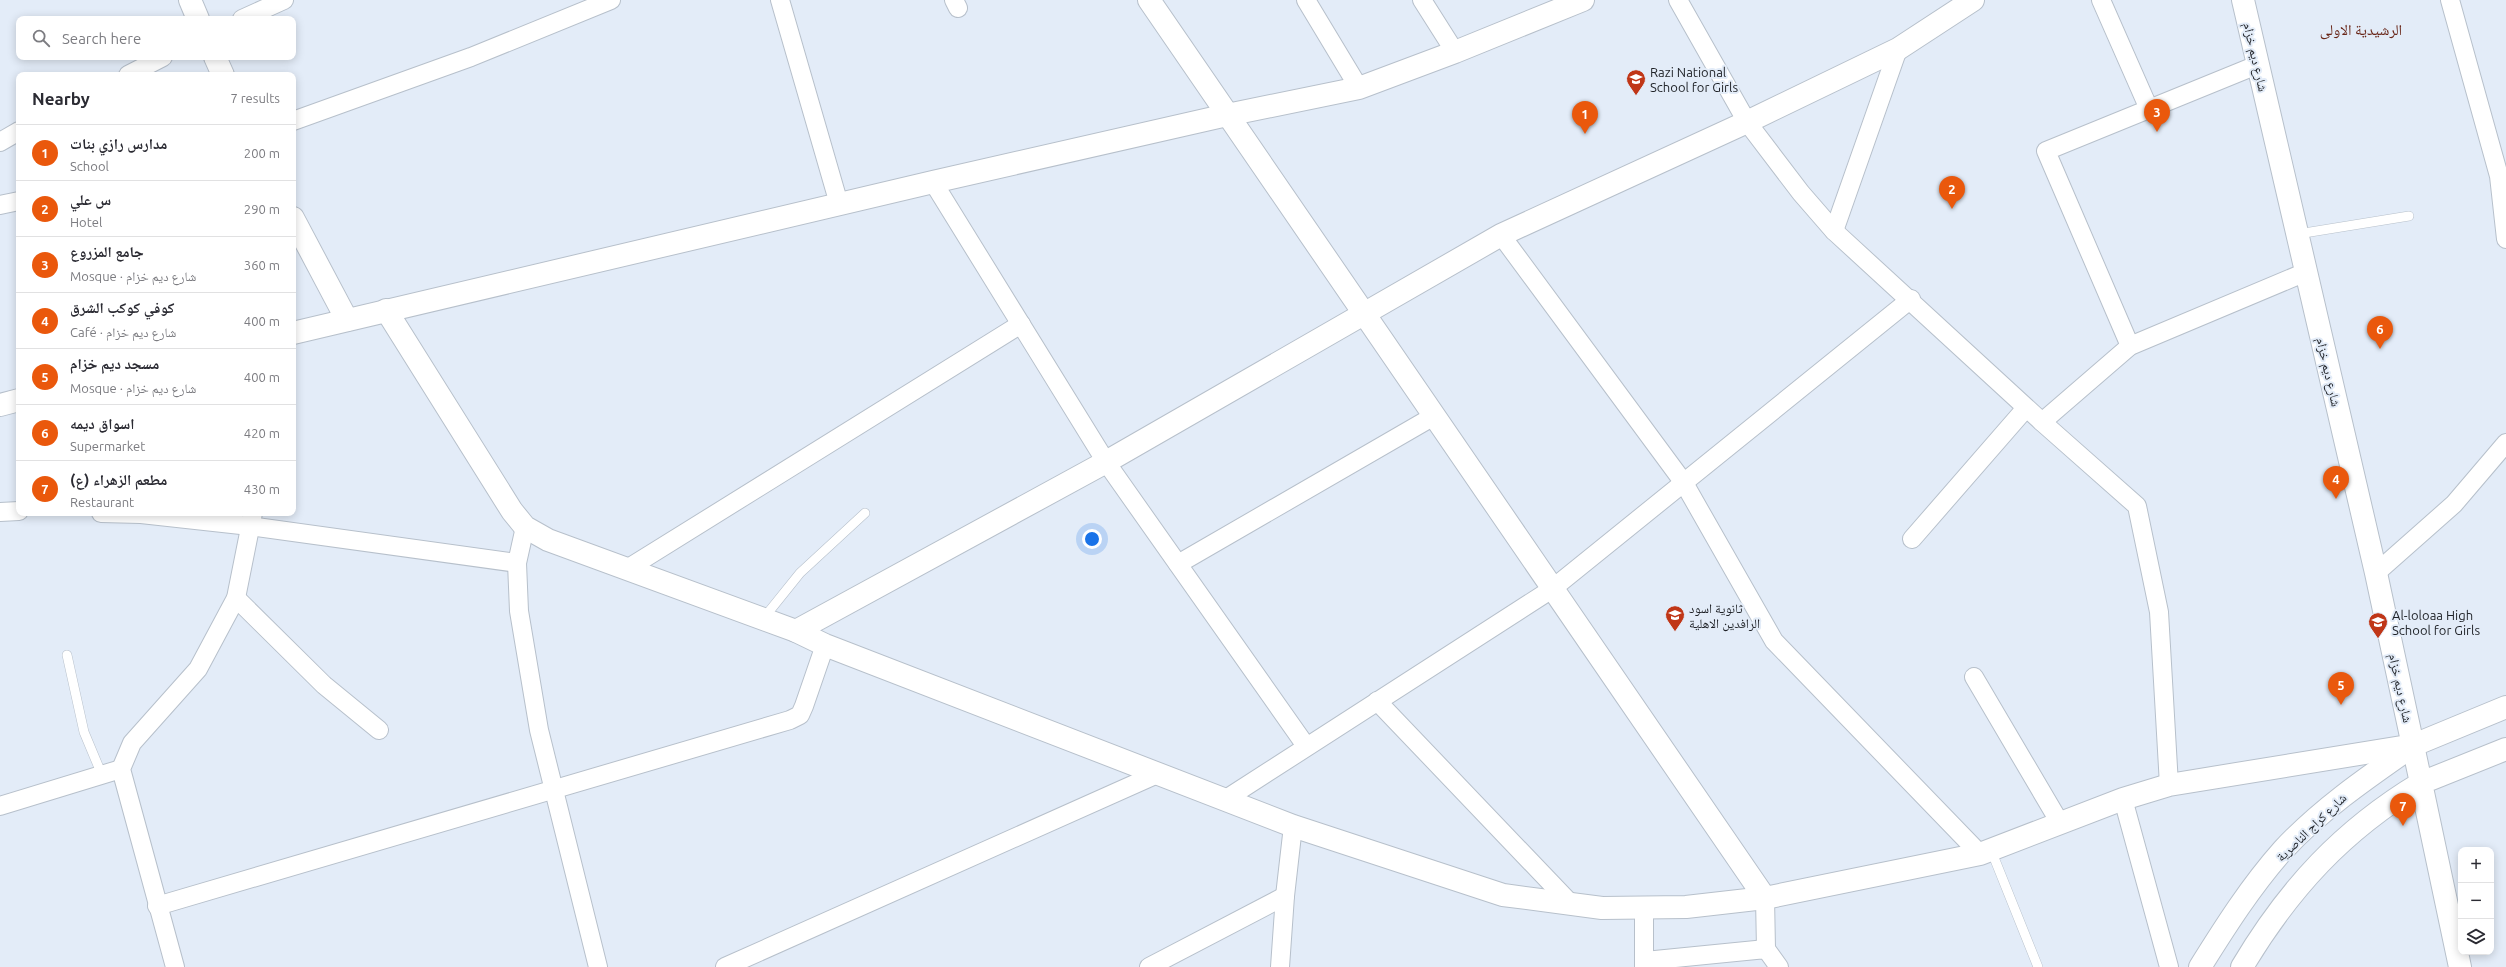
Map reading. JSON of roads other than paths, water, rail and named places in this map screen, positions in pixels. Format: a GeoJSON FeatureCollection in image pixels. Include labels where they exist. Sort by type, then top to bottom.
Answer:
{"type":"FeatureCollection","features":[{"type":"Feature","properties":{"kind":"street"},"geometry":{"type":"LineString","coordinates":[[190,0],[197,16]]}},
{"type":"Feature","properties":{"kind":"street"},"geometry":{"type":"LineString","coordinates":[[249,16],[284,0]]}},
{"type":"Feature","properties":{"kind":"street"},"geometry":{"type":"LineString","coordinates":[[296,120],[471,57],[612,0]]}},
{"type":"Feature","properties":{"kind":"street"},"geometry":{"type":"LineString","coordinates":[[780,0],[839,204]]}},
{"type":"Feature","properties":{"kind":"street"},"geometry":{"type":"LineString","coordinates":[[1149,0],[1765,898],[1766,949],[1779,967]]}},
{"type":"Feature","properties":{"kind":"street"},"geometry":{"type":"LineString","coordinates":[[1306,0],[1359,88]]}},
{"type":"Feature","properties":{"kind":"street"},"geometry":{"type":"LineString","coordinates":[[1422,0],[1455,52]]}},
{"type":"Feature","properties":{"kind":"street"},"geometry":{"type":"LineString","coordinates":[[296,332],[933,182],[1227,115],[1359,88],[1455,52],[1582,0]]}},
{"type":"Feature","properties":{"kind":"street"},"geometry":{"type":"LineString","coordinates":[[1678,0],[1747,122],[1801,193],[1834,231],[1911,299],[2026,408],[2138,506],[2159,612],[2169,785]]}},
{"type":"Feature","properties":{"kind":"street"},"geometry":{"type":"LineString","coordinates":[[796,631],[1106,462],[1501,235],[1747,122],[1898,49],[1973,0]]}},
{"type":"Feature","properties":{"kind":"street"},"geometry":{"type":"LineString","coordinates":[[2101,0],[2148,109]]}},
{"type":"Feature","properties":{"kind":"street","name":"شارع ديم خزام"},"geometry":{"type":"LineString","coordinates":[[2243,0],[2376,573],[2414,745],[2460,967]]}},
{"type":"Feature","properties":{"kind":"street"},"geometry":{"type":"LineString","coordinates":[[2450,0],[2499,176],[2506,239]]}},
{"type":"Feature","properties":{"kind":"street"},"geometry":{"type":"LineString","coordinates":[[1834,231],[1898,49]]}},
{"type":"Feature","properties":{"kind":"street"},"geometry":{"type":"LineString","coordinates":[[134,72],[157,60]]}},
{"type":"Feature","properties":{"kind":"street"},"geometry":{"type":"LineString","coordinates":[[216,60],[222,72]]}},
{"type":"Feature","properties":{"kind":"street"},"geometry":{"type":"LineString","coordinates":[[2130,346],[2046,151],[2257,64]]}},
{"type":"Feature","properties":{"kind":"street"},"geometry":{"type":"LineString","coordinates":[[0,142],[16,132]]}},
{"type":"Feature","properties":{"kind":"street"},"geometry":{"type":"LineString","coordinates":[[933,182],[1106,462],[1306,746]]}},
{"type":"Feature","properties":{"kind":"street"},"geometry":{"type":"LineString","coordinates":[[0,205],[16,202]]}},
{"type":"Feature","properties":{"kind":"street"},"geometry":{"type":"LineString","coordinates":[[296,224],[347,320]]}},
{"type":"Feature","properties":{"kind":"street"},"geometry":{"type":"LineString","coordinates":[[1501,235],[1684,483],[1774,641],[1986,852]]}},
{"type":"Feature","properties":{"kind":"street"},"geometry":{"type":"LineString","coordinates":[[2042,422],[2130,346],[2306,272]]}},
{"type":"Feature","properties":{"kind":"street"},"geometry":{"type":"LineString","coordinates":[[1226,799],[1306,746],[1552,589],[1911,299]]}},
{"type":"Feature","properties":{"kind":"street"},"geometry":{"type":"LineString","coordinates":[[386,310],[512,511],[525,527],[548,540],[796,631],[825,645],[1155,774],[1226,799],[1293,826],[1504,895],[1602,908],[1686,907],[1765,898],[1986,852],[2123,800],[2169,785],[2414,745],[2506,706]]}},
{"type":"Feature","properties":{"kind":"street"},"geometry":{"type":"LineString","coordinates":[[627,569],[1021,324]]}},
{"type":"Feature","properties":{"kind":"street"},"geometry":{"type":"LineString","coordinates":[[0,405],[16,401]]}},
{"type":"Feature","properties":{"kind":"street"},"geometry":{"type":"LineString","coordinates":[[1912,539],[2026,408]]}},
{"type":"Feature","properties":{"kind":"street"},"geometry":{"type":"LineString","coordinates":[[1178,564],[1434,416]]}},
{"type":"Feature","properties":{"kind":"street"},"geometry":{"type":"LineString","coordinates":[[2376,573],[2454,504],[2506,443]]}},
{"type":"Feature","properties":{"kind":"street"},"geometry":{"type":"LineString","coordinates":[[0,512],[16,511]]}},
{"type":"Feature","properties":{"kind":"street"},"geometry":{"type":"LineString","coordinates":[[178,516],[251,520],[517,563]]}},
{"type":"Feature","properties":{"kind":"street"},"geometry":{"type":"LineString","coordinates":[[176,967],[157,906],[121,769],[132,743],[198,669],[236,598],[251,520]]}},
{"type":"Feature","properties":{"kind":"street"},"geometry":{"type":"LineString","coordinates":[[525,527],[517,563],[522,626],[539,730],[598,967]]}},
{"type":"Feature","properties":{"kind":"street"},"geometry":{"type":"LineString","coordinates":[[236,598],[324,685],[379,730]]}},
{"type":"Feature","properties":{"kind":"street"},"geometry":{"type":"LineString","coordinates":[[157,906],[790,720],[800,715],[825,645]]}},
{"type":"Feature","properties":{"kind":"street"},"geometry":{"type":"LineString","coordinates":[[1974,677],[2060,824]]}},
{"type":"Feature","properties":{"kind":"street"},"geometry":{"type":"LineString","coordinates":[[1377,701],[1571,904]]}},
{"type":"Feature","properties":{"kind":"street","name":"شارع كراج الناصرية"},"geometry":{"type":"LineString","coordinates":[[2200,967],[2233,915],[2283,851],[2345,793],[2414,745]]}},
{"type":"Feature","properties":{"kind":"street"},"geometry":{"type":"LineString","coordinates":[[2242,967],[2271,920],[2325,859],[2355,828],[2388,802],[2421,782],[2506,749]]}},
{"type":"Feature","properties":{"kind":"street"},"geometry":{"type":"LineString","coordinates":[[0,806],[121,769]]}},
{"type":"Feature","properties":{"kind":"street"},"geometry":{"type":"LineString","coordinates":[[725,967],[1155,774]]}},
{"type":"Feature","properties":{"kind":"street"},"geometry":{"type":"LineString","coordinates":[[2123,800],[2169,967]]}},
{"type":"Feature","properties":{"kind":"street"},"geometry":{"type":"LineString","coordinates":[[1280,967],[1285,896],[1293,826]]}},
{"type":"Feature","properties":{"kind":"street"},"geometry":{"type":"LineString","coordinates":[[1149,967],[1285,896]]}},
{"type":"Feature","properties":{"kind":"street"},"geometry":{"type":"LineString","coordinates":[[1644,908],[1645,964],[1766,949]]}},
{"type":"Feature","properties":{"kind":"lane"},"geometry":{"type":"LineString","coordinates":[[2297,234],[2409,216]]}},
{"type":"Feature","properties":{"kind":"lane"},"geometry":{"type":"LineString","coordinates":[[763,619],[800,573],[865,513]]}},
{"type":"Feature","properties":{"kind":"lane"},"geometry":{"type":"LineString","coordinates":[[67,655],[84,732],[102,775]]}},
{"type":"Feature","properties":{"kind":"lane"},"geometry":{"type":"LineString","coordinates":[[1986,852],[2038,967]]}},
{"type":"Feature","properties":{"kind":"place","name":"Razi National School for Girls"},"geometry":{"type":"Point","coordinates":[1636,96]}},
{"type":"Feature","properties":{"kind":"place","name":"جامع المزروع"},"geometry":{"type":"Point","coordinates":[2157,132]}},
{"type":"Feature","properties":{"kind":"place","name":"مدارس رازي بنات"},"geometry":{"type":"Point","coordinates":[1585,134]}},
{"type":"Feature","properties":{"kind":"place","name":"س علي"},"geometry":{"type":"Point","coordinates":[1952,209]}},
{"type":"Feature","properties":{"kind":"place","name":"اسواق ديمه"},"geometry":{"type":"Point","coordinates":[2380,349]}},
{"type":"Feature","properties":{"kind":"place","name":"كوفي كوكب الشرق"},"geometry":{"type":"Point","coordinates":[2336,499]}},
{"type":"Feature","properties":{"kind":"place","name":"ثانوية اسود الرافدين الاهلية"},"geometry":{"type":"Point","coordinates":[1675,632]}},
{"type":"Feature","properties":{"kind":"place","name":"Al-loloaa High School for Girls"},"geometry":{"type":"Point","coordinates":[2378,639]}},
{"type":"Feature","properties":{"kind":"place","name":"مسجد ديم خزام"},"geometry":{"type":"Point","coordinates":[2341,705]}},
{"type":"Feature","properties":{"kind":"place","name":"مطعم الزهراء (ع)"},"geometry":{"type":"Point","coordinates":[2403,826]}},
{"type":"Feature","properties":{"kind":"district","name":"الرشيدية الاولى"},"geometry":{"type":"Point","coordinates":[2361,30]}}]}
